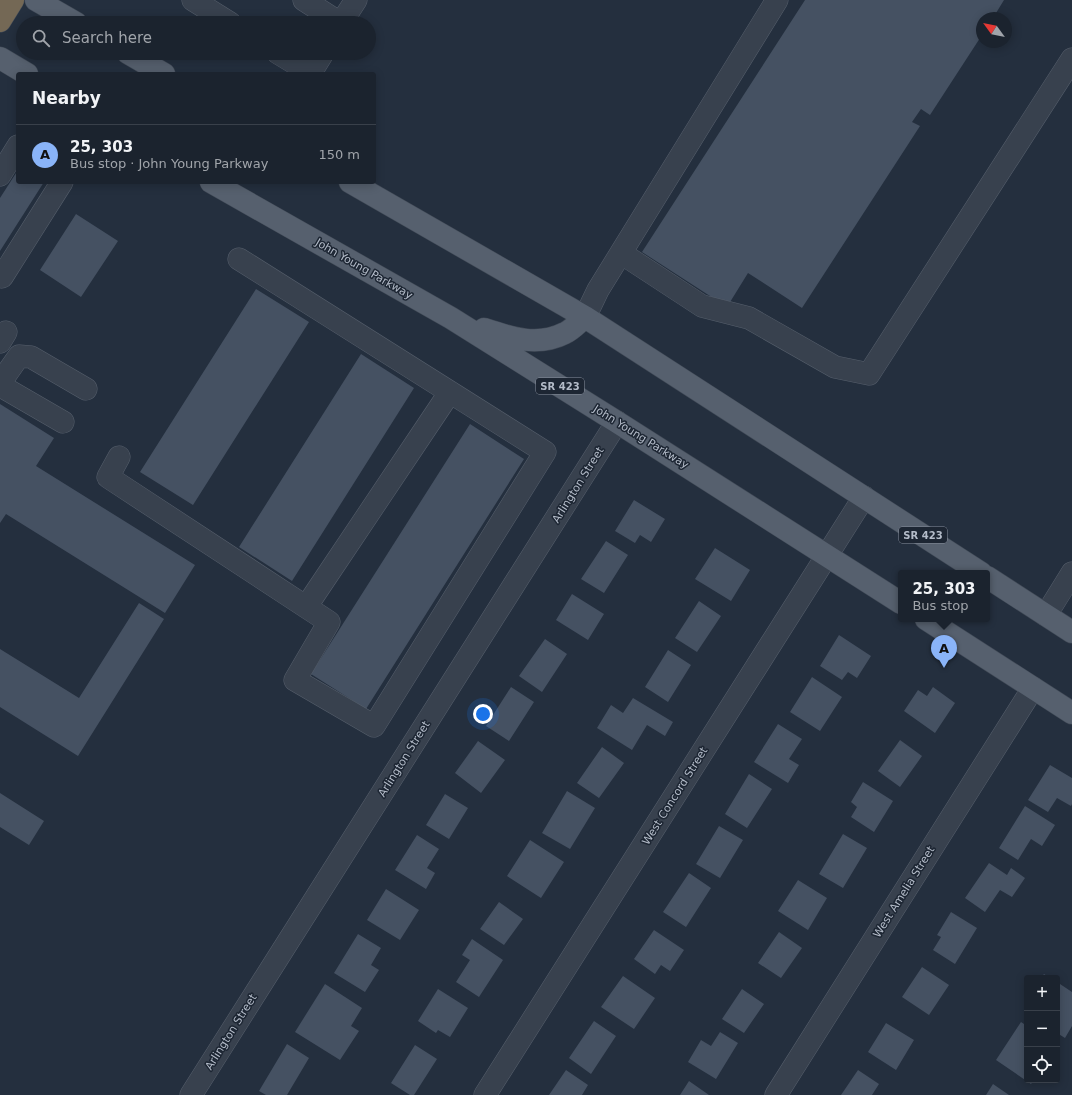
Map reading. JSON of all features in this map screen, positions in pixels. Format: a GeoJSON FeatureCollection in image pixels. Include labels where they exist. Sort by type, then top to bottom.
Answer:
{"type":"FeatureCollection","features":[{"type":"Feature","properties":{"kind":"highway"},"geometry":{"type":"LineString","coordinates":[[0,21],[13,0]]}},
{"type":"Feature","properties":{"kind":"main road"},"geometry":{"type":"LineString","coordinates":[[36,0],[64,16]]}},
{"type":"Feature","properties":{"kind":"main road"},"geometry":{"type":"LineString","coordinates":[[0,58],[24,72]]}},
{"type":"Feature","properties":{"kind":"main road"},"geometry":{"type":"LineString","coordinates":[[140,60],[161,72]]}},
{"type":"Feature","properties":{"kind":"main road","name":"John Young Parkway"},"geometry":{"type":"LineString","coordinates":[[215,184],[451,318],[898,601]]}},
{"type":"Feature","properties":{"kind":"main road","name":"SR 423"},"geometry":{"type":"LineString","coordinates":[[353,184],[584,318],[976,570]]}},
{"type":"Feature","properties":{"kind":"main road"},"geometry":{"type":"LineString","coordinates":[[451,318],[514,339],[544,340],[566,333],[584,318]]}},
{"type":"Feature","properties":{"kind":"main road"},"geometry":{"type":"LineString","coordinates":[[990,579],[1072,632]]}},
{"type":"Feature","properties":{"kind":"main road"},"geometry":{"type":"LineString","coordinates":[[931,622],[1072,713]]}},
{"type":"Feature","properties":{"kind":"street"},"geometry":{"type":"LineString","coordinates":[[193,0],[219,16]]}},
{"type":"Feature","properties":{"kind":"street"},"geometry":{"type":"LineString","coordinates":[[304,0],[330,16]]}},
{"type":"Feature","properties":{"kind":"street"},"geometry":{"type":"LineString","coordinates":[[346,16],[356,0]]}},
{"type":"Feature","properties":{"kind":"street"},"geometry":{"type":"LineString","coordinates":[[584,318],[598,290],[777,0]]}},
{"type":"Feature","properties":{"kind":"street"},"geometry":{"type":"LineString","coordinates":[[621,253],[702,306],[749,318],[834,367],[869,374],[1072,59]]}},
{"type":"Feature","properties":{"kind":"street"},"geometry":{"type":"LineString","coordinates":[[289,60],[308,72]]}},
{"type":"Feature","properties":{"kind":"street"},"geometry":{"type":"LineString","coordinates":[[312,72],[319,60]]}},
{"type":"Feature","properties":{"kind":"street"},"geometry":{"type":"LineString","coordinates":[[0,175],[16,149]]}},
{"type":"Feature","properties":{"kind":"street"},"geometry":{"type":"LineString","coordinates":[[0,276],[2,277],[61,184]]}},
{"type":"Feature","properties":{"kind":"street"},"geometry":{"type":"LineString","coordinates":[[119,457],[108,477],[329,622],[295,680],[374,726],[545,452],[239,259]]}},
{"type":"Feature","properties":{"kind":"street"},"geometry":{"type":"LineString","coordinates":[[63,422],[6,389],[3,382],[19,356],[31,357],[86,389]]}},
{"type":"Feature","properties":{"kind":"street"},"geometry":{"type":"LineString","coordinates":[[306,607],[450,392]]}},
{"type":"Feature","properties":{"kind":"street","name":"Arlington Street"},"geometry":{"type":"LineString","coordinates":[[191,1095],[617,422]]}},
{"type":"Feature","properties":{"kind":"street","name":"West Concord Street"},"geometry":{"type":"LineString","coordinates":[[485,1095],[864,497]]}},
{"type":"Feature","properties":{"kind":"street"},"geometry":{"type":"LineString","coordinates":[[1046,615],[1072,573]]}},
{"type":"Feature","properties":{"kind":"street","name":"West Amelia Street"},"geometry":{"type":"LineString","coordinates":[[776,1095],[1033,688]]}},
{"type":"Feature","properties":{"kind":"building"},"geometry":{"type":"Polygon","coordinates":[[[805,0],[1004,0],[997,12],[976,12],[976,44],[930,115],[921,109],[912,122],[920,126],[802,308],[748,273],[727,307],[642,252],[805,0]]]}},
{"type":"Feature","properties":{"kind":"building"},"geometry":{"type":"Polygon","coordinates":[[[16,173],[16,184],[43,184],[0,251],[0,198],[16,173]]]}},
{"type":"Feature","properties":{"kind":"building"},"geometry":{"type":"Polygon","coordinates":[[[76,214],[118,241],[81,297],[40,270],[76,214]]]}},
{"type":"Feature","properties":{"kind":"building"},"geometry":{"type":"Polygon","coordinates":[[[256,289],[309,322],[193,505],[140,472],[256,289]]]}},
{"type":"Feature","properties":{"kind":"building"},"geometry":{"type":"Polygon","coordinates":[[[361,354],[414,388],[292,581],[239,547],[361,354]]]}},
{"type":"Feature","properties":{"kind":"building"},"geometry":{"type":"Polygon","coordinates":[[[0,404],[54,438],[36,466],[195,565],[165,613],[6,514],[0,523],[0,404]]]}},
{"type":"Feature","properties":{"kind":"building"},"geometry":{"type":"Polygon","coordinates":[[[470,424],[524,459],[366,709],[311,674],[470,424]]]}},
{"type":"Feature","properties":{"kind":"building"},"geometry":{"type":"Polygon","coordinates":[[[634,500],[665,519],[651,542],[640,535],[635,543],[615,531],[634,500]]]}},
{"type":"Feature","properties":{"kind":"building"},"geometry":{"type":"Polygon","coordinates":[[[606,541],[628,555],[604,593],[581,579],[606,541]]]}},
{"type":"Feature","properties":{"kind":"building"},"geometry":{"type":"Polygon","coordinates":[[[715,548],[750,570],[731,601],[695,579],[715,548]]]}},
{"type":"Feature","properties":{"kind":"building"},"geometry":{"type":"Polygon","coordinates":[[[572,594],[604,614],[588,640],[556,620],[572,594]]]}},
{"type":"Feature","properties":{"kind":"building"},"geometry":{"type":"Polygon","coordinates":[[[699,601],[721,616],[697,652],[675,638],[699,601]]]}},
{"type":"Feature","properties":{"kind":"building"},"geometry":{"type":"Polygon","coordinates":[[[139,603],[164,619],[78,756],[0,707],[0,649],[79,698],[139,603]]]}},
{"type":"Feature","properties":{"kind":"building"},"geometry":{"type":"Polygon","coordinates":[[[839,635],[871,656],[857,678],[848,672],[842,680],[820,666],[839,635]]]}},
{"type":"Feature","properties":{"kind":"building"},"geometry":{"type":"Polygon","coordinates":[[[545,639],[567,654],[542,692],[519,676],[545,639]]]}},
{"type":"Feature","properties":{"kind":"building"},"geometry":{"type":"Polygon","coordinates":[[[668,650],[691,665],[668,702],[645,687],[668,650]]]}},
{"type":"Feature","properties":{"kind":"building"},"geometry":{"type":"Polygon","coordinates":[[[812,677],[842,697],[820,731],[790,712],[812,677]]]}},
{"type":"Feature","properties":{"kind":"building"},"geometry":{"type":"Polygon","coordinates":[[[511,687],[534,702],[509,741],[486,726],[511,687]]]}},
{"type":"Feature","properties":{"kind":"building"},"geometry":{"type":"Polygon","coordinates":[[[933,687],[955,703],[935,733],[904,711],[918,690],[927,696],[933,687]]]}},
{"type":"Feature","properties":{"kind":"building"},"geometry":{"type":"Polygon","coordinates":[[[633,698],[673,722],[665,736],[647,725],[632,750],[597,728],[611,705],[623,713],[633,698]]]}},
{"type":"Feature","properties":{"kind":"building"},"geometry":{"type":"Polygon","coordinates":[[[778,724],[802,739],[789,759],[799,765],[788,783],[754,762],[778,724]]]}},
{"type":"Feature","properties":{"kind":"building"},"geometry":{"type":"Polygon","coordinates":[[[900,740],[922,756],[900,787],[878,771],[900,740]]]}},
{"type":"Feature","properties":{"kind":"building"},"geometry":{"type":"Polygon","coordinates":[[[478,741],[505,760],[481,793],[455,773],[478,741]]]}},
{"type":"Feature","properties":{"kind":"building"},"geometry":{"type":"Polygon","coordinates":[[[602,747],[624,763],[599,798],[577,783],[602,747]]]}},
{"type":"Feature","properties":{"kind":"building"},"geometry":{"type":"Polygon","coordinates":[[[1050,765],[1072,778],[1072,804],[1071,806],[1057,798],[1048,812],[1028,800],[1050,765]]]}},
{"type":"Feature","properties":{"kind":"building"},"geometry":{"type":"Polygon","coordinates":[[[749,774],[772,789],[747,828],[725,814],[749,774]]]}},
{"type":"Feature","properties":{"kind":"building"},"geometry":{"type":"Polygon","coordinates":[[[863,782],[893,801],[874,832],[851,817],[857,807],[851,802],[863,782]]]}},
{"type":"Feature","properties":{"kind":"building"},"geometry":{"type":"Polygon","coordinates":[[[567,791],[595,808],[570,849],[542,833],[567,791]]]}},
{"type":"Feature","properties":{"kind":"building"},"geometry":{"type":"Polygon","coordinates":[[[0,793],[44,821],[29,845],[0,827],[0,793]]]}},
{"type":"Feature","properties":{"kind":"building"},"geometry":{"type":"Polygon","coordinates":[[[445,794],[468,808],[449,839],[426,825],[445,794]]]}},
{"type":"Feature","properties":{"kind":"building"},"geometry":{"type":"Polygon","coordinates":[[[1025,806],[1055,825],[1042,846],[1031,839],[1018,860],[999,848],[1025,806]]]}},
{"type":"Feature","properties":{"kind":"building"},"geometry":{"type":"Polygon","coordinates":[[[719,826],[743,840],[720,878],[696,864],[719,826]]]}},
{"type":"Feature","properties":{"kind":"building"},"geometry":{"type":"Polygon","coordinates":[[[843,834],[867,848],[843,888],[819,874],[843,834]]]}},
{"type":"Feature","properties":{"kind":"building"},"geometry":{"type":"Polygon","coordinates":[[[417,835],[439,849],[427,868],[435,873],[426,889],[395,870],[417,835]]]}},
{"type":"Feature","properties":{"kind":"building"},"geometry":{"type":"Polygon","coordinates":[[[530,840],[564,862],[541,898],[507,876],[530,840]]]}},
{"type":"Feature","properties":{"kind":"building"},"geometry":{"type":"Polygon","coordinates":[[[989,863],[1007,875],[1011,868],[1025,878],[1012,897],[1000,890],[985,912],[965,898],[989,863]]]}},
{"type":"Feature","properties":{"kind":"building"},"geometry":{"type":"Polygon","coordinates":[[[689,873],[711,888],[686,927],[663,912],[689,873]]]}},
{"type":"Feature","properties":{"kind":"building"},"geometry":{"type":"Polygon","coordinates":[[[798,880],[827,898],[808,930],[778,911],[798,880]]]}},
{"type":"Feature","properties":{"kind":"building"},"geometry":{"type":"Polygon","coordinates":[[[386,889],[419,910],[400,940],[367,920],[386,889]]]}},
{"type":"Feature","properties":{"kind":"building"},"geometry":{"type":"Polygon","coordinates":[[[499,902],[523,919],[504,945],[480,929],[499,902]]]}},
{"type":"Feature","properties":{"kind":"building"},"geometry":{"type":"Polygon","coordinates":[[[951,912],[977,928],[955,964],[933,950],[941,937],[937,935],[951,912]]]}},
{"type":"Feature","properties":{"kind":"building"},"geometry":{"type":"Polygon","coordinates":[[[654,930],[684,950],[670,971],[661,965],[655,974],[634,959],[654,930]]]}},
{"type":"Feature","properties":{"kind":"building"},"geometry":{"type":"Polygon","coordinates":[[[779,932],[802,948],[781,978],[758,963],[779,932]]]}},
{"type":"Feature","properties":{"kind":"building"},"geometry":{"type":"Polygon","coordinates":[[[358,934],[381,948],[371,965],[379,970],[365,992],[334,973],[358,934]]]}},
{"type":"Feature","properties":{"kind":"building"},"geometry":{"type":"Polygon","coordinates":[[[472,939],[503,960],[479,997],[456,982],[470,960],[462,955],[472,939]]]}},
{"type":"Feature","properties":{"kind":"building"},"geometry":{"type":"Polygon","coordinates":[[[922,967],[949,985],[929,1015],[902,997],[922,967]]]}},
{"type":"Feature","properties":{"kind":"building"},"geometry":{"type":"Polygon","coordinates":[[[623,976],[655,998],[634,1029],[601,1007],[623,976]]]}},
{"type":"Feature","properties":{"kind":"building"},"geometry":{"type":"Polygon","coordinates":[[[325,984],[362,1008],[351,1026],[359,1031],[340,1060],[295,1032],[325,984]]]}},
{"type":"Feature","properties":{"kind":"building"},"geometry":{"type":"Polygon","coordinates":[[[1060,984],[1072,992],[1072,1026],[1065,1038],[1060,1035],[1060,984]]]}},
{"type":"Feature","properties":{"kind":"building"},"geometry":{"type":"Polygon","coordinates":[[[438,989],[468,1008],[450,1037],[438,1030],[436,1033],[418,1021],[438,989]]]}},
{"type":"Feature","properties":{"kind":"building"},"geometry":{"type":"Polygon","coordinates":[[[742,989],[764,1004],[744,1033],[722,1019],[742,989]]]}},
{"type":"Feature","properties":{"kind":"building"},"geometry":{"type":"Polygon","coordinates":[[[594,1021],[616,1036],[591,1074],[569,1058],[594,1021]]]}},
{"type":"Feature","properties":{"kind":"building"},"geometry":{"type":"Polygon","coordinates":[[[1021,1022],[1024,1024],[1024,1079],[996,1060],[1021,1022]]]}},
{"type":"Feature","properties":{"kind":"building"},"geometry":{"type":"Polygon","coordinates":[[[886,1023],[914,1040],[896,1070],[868,1052],[886,1023]]]}},
{"type":"Feature","properties":{"kind":"building"},"geometry":{"type":"Polygon","coordinates":[[[720,1032],[738,1043],[716,1079],[688,1062],[701,1040],[711,1046],[720,1032]]]}},
{"type":"Feature","properties":{"kind":"building"},"geometry":{"type":"Polygon","coordinates":[[[287,1044],[309,1058],[287,1095],[266,1095],[259,1091],[287,1044]]]}},
{"type":"Feature","properties":{"kind":"building"},"geometry":{"type":"Polygon","coordinates":[[[415,1045],[437,1059],[414,1095],[410,1095],[391,1083],[415,1045]]]}},
{"type":"Feature","properties":{"kind":"building"},"geometry":{"type":"Polygon","coordinates":[[[566,1070],[588,1085],[582,1095],[549,1095],[566,1070]]]}},
{"type":"Feature","properties":{"kind":"building"},"geometry":{"type":"Polygon","coordinates":[[[858,1070],[879,1084],[872,1095],[841,1095],[858,1070]]]}},
{"type":"Feature","properties":{"kind":"building"},"geometry":{"type":"Polygon","coordinates":[[[689,1081],[709,1095],[680,1095],[689,1081]]]}},
{"type":"Feature","properties":{"kind":"building"},"geometry":{"type":"Polygon","coordinates":[[[993,1084],[1009,1095],[986,1095],[993,1084]]]}},
{"type":"Feature","properties":{"kind":"place","name":"25, 303"},"geometry":{"type":"Point","coordinates":[944,668]}}]}
